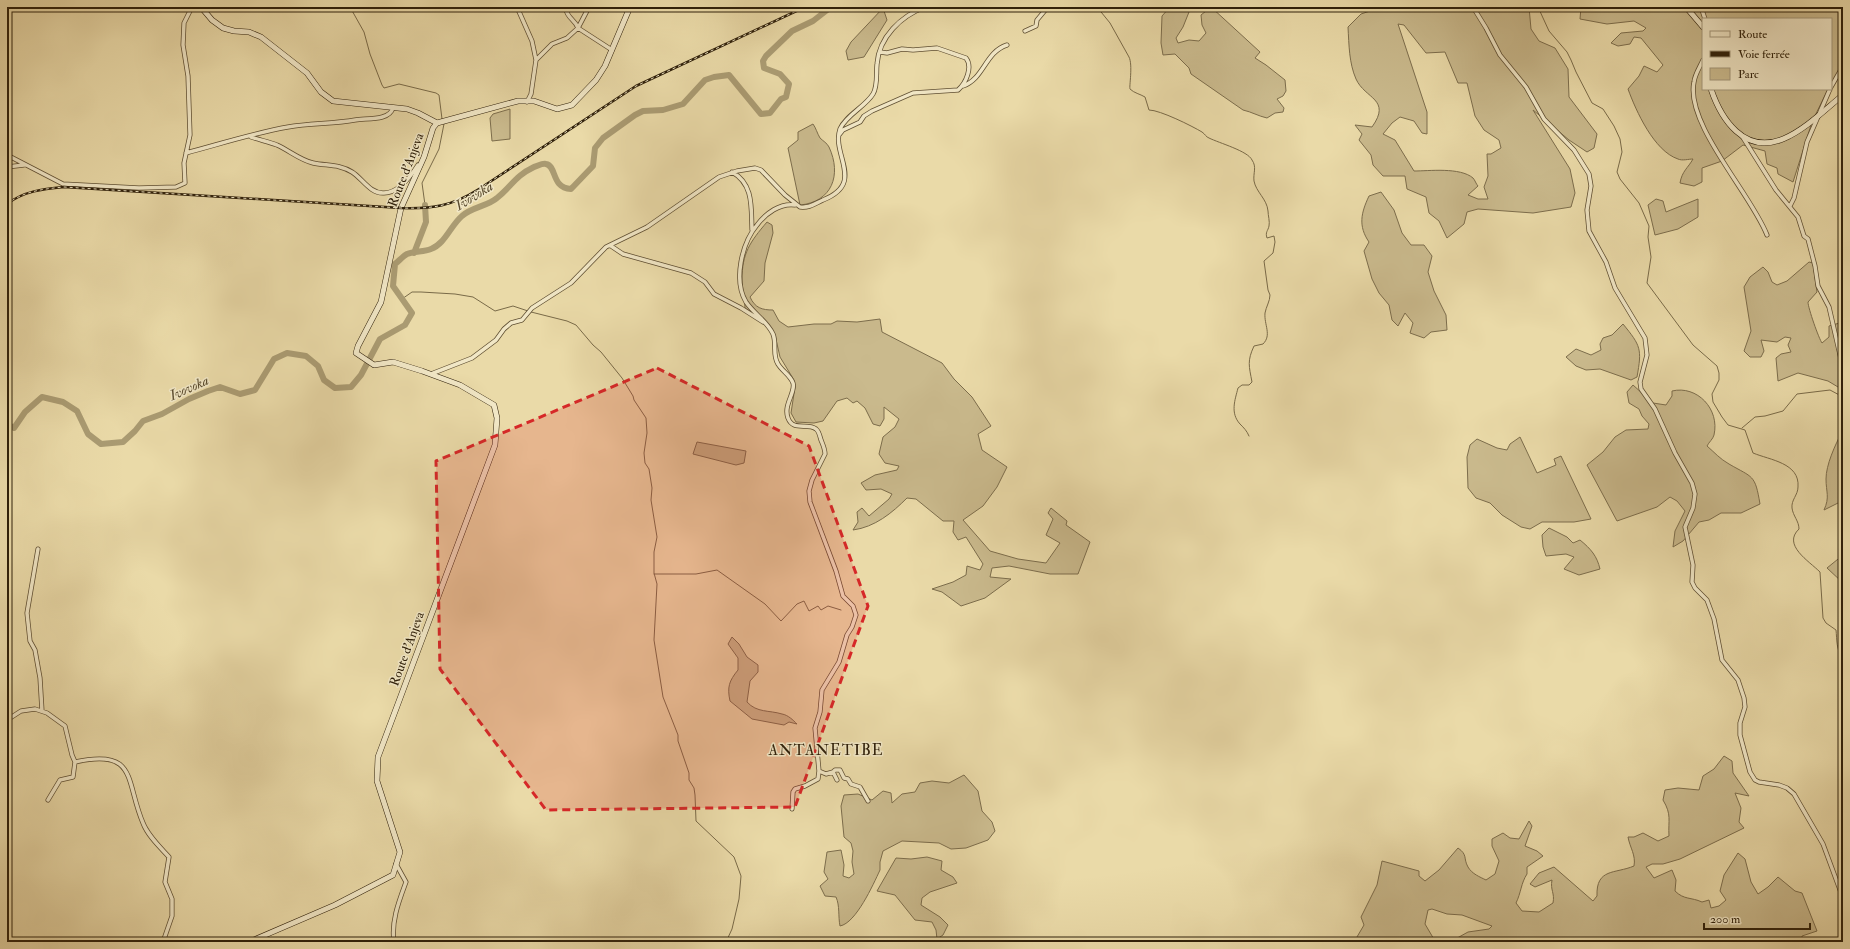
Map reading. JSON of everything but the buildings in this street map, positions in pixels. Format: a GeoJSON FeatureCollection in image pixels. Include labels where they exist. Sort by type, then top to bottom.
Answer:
{"type":"FeatureCollection","features":[{"type":"Feature","properties":{"kind":"street"},"geometry":{"type":"LineString","coordinates":[[7,155],[63,184],[139,188],[176,187],[185,183],[184,163],[190,135],[188,76],[183,45],[184,23],[192,7]]}},
{"type":"Feature","properties":{"kind":"street"},"geometry":{"type":"LineString","coordinates":[[201,7],[212,20],[223,28],[261,37],[307,73],[321,92],[333,101],[407,109],[440,123],[508,104],[534,101],[557,109],[572,105],[596,80],[612,50],[630,7]]}},
{"type":"Feature","properties":{"kind":"street"},"geometry":{"type":"LineString","coordinates":[[517,7],[532,41],[536,60],[531,94],[527,102]]}},
{"type":"Feature","properties":{"kind":"street"},"geometry":{"type":"LineString","coordinates":[[565,7],[567,14],[576,22],[578,28],[612,50]]}},
{"type":"Feature","properties":{"kind":"street"},"geometry":{"type":"LineString","coordinates":[[536,60],[552,44],[567,38],[578,28],[589,7]]}},
{"type":"Feature","properties":{"kind":"street"},"geometry":{"type":"LineString","coordinates":[[792,809],[793,792],[795,789],[805,786],[818,779],[819,772],[815,728],[820,712],[822,690],[839,662],[847,635],[852,628],[856,615],[853,606],[843,596],[836,571],[810,502],[810,485],[825,454],[825,451],[818,431],[815,428],[795,426],[790,422],[787,416],[787,408],[793,382],[776,362],[775,341],[767,325],[746,301],[740,285],[742,257],[752,231],[760,220],[772,210],[788,204],[800,207],[812,206],[832,196],[843,183],[845,177],[839,136],[844,122],[874,93],[877,56],[890,32],[901,20],[925,7]]}},
{"type":"Feature","properties":{"kind":"street"},"geometry":{"type":"LineString","coordinates":[[1039,7],[1045,9],[1048,8]]}},
{"type":"Feature","properties":{"kind":"street"},"geometry":{"type":"LineString","coordinates":[[1473,7],[1486,28],[1500,56],[1526,87],[1544,119],[1574,150],[1589,174],[1591,186],[1587,210],[1589,230],[1606,262],[1615,288],[1645,338],[1646,355],[1640,382],[1641,389],[1655,409],[1675,453],[1692,483],[1695,494],[1693,508],[1685,527],[1693,565],[1692,582],[1695,588],[1707,600],[1714,619],[1722,660],[1738,680],[1744,698],[1745,707],[1740,723],[1740,735],[1748,767],[1755,780],[1765,784],[1779,785],[1787,788],[1794,794],[1823,844],[1843,898]]}},
{"type":"Feature","properties":{"kind":"street"},"geometry":{"type":"LineString","coordinates":[[1686,7],[1702,26]]}},
{"type":"Feature","properties":{"kind":"street"},"geometry":{"type":"LineString","coordinates":[[1701,7],[1705,18]]}},
{"type":"Feature","properties":{"kind":"street"},"geometry":{"type":"LineString","coordinates":[[1025,31],[1036,26],[1037,20],[1048,8]]}},
{"type":"Feature","properties":{"kind":"street"},"geometry":{"type":"LineString","coordinates":[[839,136],[843,130],[860,122],[864,116],[872,111],[913,93],[958,90],[976,78],[994,52],[1007,45]]}},
{"type":"Feature","properties":{"kind":"street"},"geometry":{"type":"LineString","coordinates":[[880,52],[887,53],[902,49],[928,50],[931,48],[953,52],[966,58],[968,61],[969,66],[963,86]]}},
{"type":"Feature","properties":{"kind":"street"},"geometry":{"type":"LineString","coordinates":[[1702,63],[1694,83],[1694,98],[1698,117],[1708,136],[1748,199],[1767,236]]}},
{"type":"Feature","properties":{"kind":"street"},"geometry":{"type":"LineString","coordinates":[[1832,86],[1843,66]]}},
{"type":"Feature","properties":{"kind":"street"},"geometry":{"type":"LineString","coordinates":[[1711,90],[1723,115],[1742,136],[1776,190],[1798,217],[1804,236],[1808,239],[1812,252],[1818,286],[1829,308],[1843,368]]}},
{"type":"Feature","properties":{"kind":"street"},"geometry":{"type":"LineString","coordinates":[[1790,206],[1794,198],[1807,142],[1830,90]]}},
{"type":"Feature","properties":{"kind":"street"},"geometry":{"type":"LineString","coordinates":[[1742,136],[1758,143],[1777,142],[1819,116],[1843,95]]}},
{"type":"Feature","properties":{"kind":"street"},"geometry":{"type":"LineString","coordinates":[[186,153],[288,127],[342,122],[368,117],[387,117],[391,114],[393,108]]}},
{"type":"Feature","properties":{"kind":"street"},"geometry":{"type":"LineString","coordinates":[[428,119],[431,134]]}},
{"type":"Feature","properties":{"kind":"street","name":"Route d'Anjeva"},"geometry":{"type":"LineString","coordinates":[[396,864],[400,852],[377,781],[378,757],[495,445],[497,418],[494,405],[460,384],[393,362],[374,365],[356,353],[358,346],[382,302],[401,208],[424,157],[431,134],[440,123]]}},
{"type":"Feature","properties":{"kind":"street"},"geometry":{"type":"LineString","coordinates":[[250,136],[278,146],[299,158],[314,163],[336,165],[351,171],[374,191],[379,193],[385,193],[402,186],[424,157]]}},
{"type":"Feature","properties":{"kind":"street"},"geometry":{"type":"LineString","coordinates":[[7,167],[25,165]]}},
{"type":"Feature","properties":{"kind":"street"},"geometry":{"type":"LineString","coordinates":[[431,374],[472,358],[496,340],[504,329],[511,323],[522,320],[527,316],[532,308],[571,283],[589,264],[600,256],[606,247],[611,246],[647,227],[671,211],[685,199],[719,177],[732,172],[748,169],[760,170],[796,205]]}},
{"type":"Feature","properties":{"kind":"street"},"geometry":{"type":"LineString","coordinates":[[732,172],[740,176],[748,188],[752,231]]}},
{"type":"Feature","properties":{"kind":"street"},"geometry":{"type":"LineString","coordinates":[[611,246],[623,254],[691,273],[705,282],[714,294],[741,308],[767,325]]}},
{"type":"Feature","properties":{"kind":"street"},"geometry":{"type":"LineString","coordinates":[[1843,417],[1843,425]]}},
{"type":"Feature","properties":{"kind":"street"},"geometry":{"type":"LineString","coordinates":[[38,549],[27,613],[30,641],[35,650],[40,678],[42,711]]}},
{"type":"Feature","properties":{"kind":"street"},"geometry":{"type":"LineString","coordinates":[[7,720],[21,711],[28,709],[42,711],[65,726],[75,762],[73,777],[60,780],[48,800]]}},
{"type":"Feature","properties":{"kind":"street"},"geometry":{"type":"LineString","coordinates":[[75,762],[103,758],[116,761],[126,770],[143,824],[169,857],[165,882],[172,898],[172,916],[163,942]]}},
{"type":"Feature","properties":{"kind":"street"},"geometry":{"type":"LineString","coordinates":[[819,772],[826,774],[834,772],[835,770],[840,770],[844,778],[848,779],[851,784],[860,787],[868,801]]}},
{"type":"Feature","properties":{"kind":"street"},"geometry":{"type":"LineString","coordinates":[[834,772],[837,780]]}},
{"type":"Feature","properties":{"kind":"street"},"geometry":{"type":"LineString","coordinates":[[248,942],[335,905],[393,875],[396,864]]}},
{"type":"Feature","properties":{"kind":"street"},"geometry":{"type":"LineString","coordinates":[[394,942],[393,934],[397,905],[406,882],[396,864]]}},
{"type":"Feature","properties":{"kind":"highlighted area"},"geometry":{"type":"Polygon","coordinates":[[[657,368],[809,446],[868,606],[795,807],[546,810],[440,669],[436,461],[657,368]]]}},
{"type":"Feature","properties":{"kind":"green space"},"geometry":{"type":"Polygon","coordinates":[[[1170,7],[1191,7],[1183,27],[1176,38],[1178,43],[1189,40],[1199,41],[1206,33],[1202,25],[1201,15],[1211,7],[1260,52],[1255,58],[1285,80],[1286,91],[1283,96],[1277,99],[1284,108],[1283,112],[1275,113],[1267,118],[1243,110],[1191,74],[1189,68],[1175,54],[1163,55],[1161,43],[1162,16],[1170,7]]]}},
{"type":"Feature","properties":{"kind":"green space"},"geometry":{"type":"Polygon","coordinates":[[[1382,7],[1529,7],[1531,29],[1539,41],[1555,48],[1568,69],[1569,97],[1597,134],[1594,148],[1587,152],[1569,140],[1533,110],[1570,169],[1575,193],[1571,207],[1533,213],[1478,209],[1467,212],[1464,224],[1447,238],[1439,221],[1429,213],[1426,197],[1407,189],[1405,176],[1383,176],[1373,165],[1371,155],[1359,140],[1362,134],[1355,125],[1372,127],[1379,110],[1375,100],[1360,86],[1356,79],[1351,60],[1348,27],[1361,14],[1382,7]],[[1398,24],[1427,112],[1427,134],[1422,133],[1414,121],[1400,117],[1392,123],[1383,134],[1395,140],[1414,171],[1444,170],[1460,172],[1473,178],[1478,186],[1468,195],[1478,199],[1488,199],[1484,187],[1488,176],[1487,154],[1491,154],[1501,148],[1499,140],[1484,130],[1475,116],[1467,83],[1458,83],[1445,52],[1426,53],[1404,25],[1398,24]]]}},
{"type":"Feature","properties":{"kind":"green space"},"geometry":{"type":"Polygon","coordinates":[[[1581,7],[1843,7],[1843,64],[1832,82],[1832,18],[1702,18],[1702,90],[1828,90],[1812,122],[1793,182],[1778,174],[1777,168],[1767,164],[1765,151],[1743,145],[1722,161],[1702,168],[1702,182],[1694,186],[1680,183],[1684,173],[1693,159],[1680,160],[1669,155],[1661,148],[1641,119],[1628,89],[1639,76],[1644,66],[1657,72],[1663,65],[1641,38],[1634,37],[1630,44],[1618,46],[1611,43],[1621,33],[1643,31],[1646,28],[1634,21],[1607,24],[1580,19],[1581,7]]]}},
{"type":"Feature","properties":{"kind":"green space"},"geometry":{"type":"Polygon","coordinates":[[[883,8],[887,20],[864,57],[848,60],[846,51],[851,42],[883,8]]]}},
{"type":"Feature","properties":{"kind":"green space"},"geometry":{"type":"Polygon","coordinates":[[[510,109],[510,139],[492,141],[490,118],[493,114],[510,109]]]}},
{"type":"Feature","properties":{"kind":"green space"},"geometry":{"type":"Polygon","coordinates":[[[813,124],[820,138],[829,147],[833,157],[834,177],[827,193],[820,199],[811,203],[800,205],[788,148],[798,140],[798,132],[813,124]]]}},
{"type":"Feature","properties":{"kind":"green space"},"geometry":{"type":"Polygon","coordinates":[[[1381,192],[1394,210],[1402,233],[1411,245],[1424,245],[1432,256],[1428,272],[1434,291],[1446,315],[1447,330],[1431,332],[1424,338],[1410,333],[1413,323],[1405,313],[1398,326],[1392,320],[1389,305],[1379,293],[1372,279],[1364,251],[1369,242],[1363,230],[1362,219],[1364,208],[1369,196],[1381,192]]]}},
{"type":"Feature","properties":{"kind":"green space"},"geometry":{"type":"Polygon","coordinates":[[[1656,199],[1663,201],[1666,212],[1698,199],[1698,217],[1678,229],[1655,235],[1648,205],[1656,199]]]}},
{"type":"Feature","properties":{"kind":"green space"},"geometry":{"type":"Polygon","coordinates":[[[767,222],[772,225],[773,233],[765,263],[764,281],[750,297],[754,304],[765,310],[773,310],[779,321],[788,327],[831,324],[837,321],[857,322],[880,319],[882,332],[942,363],[954,379],[972,397],[991,426],[978,434],[982,450],[1007,467],[997,487],[983,506],[963,520],[990,551],[1018,559],[1046,563],[1060,543],[1046,535],[1053,519],[1048,513],[1051,508],[1067,521],[1066,525],[1090,542],[1078,574],[1050,574],[1009,566],[992,568],[990,577],[1011,579],[985,598],[961,606],[942,592],[932,589],[953,582],[966,575],[967,566],[980,570],[983,564],[966,537],[958,540],[953,532],[954,521],[943,521],[916,499],[907,498],[876,523],[853,530],[858,522],[857,512],[862,508],[869,516],[889,499],[892,494],[881,489],[866,490],[861,483],[875,475],[897,470],[899,466],[885,463],[879,454],[883,437],[895,427],[899,419],[884,407],[884,419],[880,426],[873,424],[865,408],[857,401],[853,403],[847,398],[837,401],[823,421],[814,423],[796,422],[791,413],[795,387],[794,380],[780,357],[775,335],[765,321],[745,308],[742,287],[742,271],[745,255],[756,236],[767,222]]]}},
{"type":"Feature","properties":{"kind":"green space"},"geometry":{"type":"Polygon","coordinates":[[[1809,262],[1813,263],[1817,292],[1808,302],[1808,305],[1822,343],[1829,337],[1829,326],[1843,322],[1843,390],[1828,381],[1798,373],[1778,381],[1776,358],[1781,354],[1791,352],[1788,345],[1791,338],[1785,337],[1777,342],[1761,340],[1764,351],[1761,357],[1750,357],[1744,351],[1751,331],[1744,287],[1750,277],[1763,267],[1768,272],[1772,282],[1777,285],[1787,281],[1809,262]]]}},
{"type":"Feature","properties":{"kind":"green space"},"geometry":{"type":"Polygon","coordinates":[[[1623,324],[1639,348],[1640,354],[1637,377],[1631,380],[1600,369],[1586,370],[1576,366],[1566,357],[1576,349],[1591,355],[1601,350],[1600,344],[1603,338],[1612,335],[1623,324]]]}},
{"type":"Feature","properties":{"kind":"green space"},"geometry":{"type":"Polygon","coordinates":[[[1633,385],[1653,403],[1666,405],[1672,396],[1672,391],[1681,390],[1698,395],[1705,401],[1710,408],[1715,425],[1714,435],[1707,446],[1723,460],[1752,478],[1760,504],[1741,513],[1721,513],[1709,520],[1699,522],[1683,541],[1673,547],[1675,531],[1685,511],[1677,501],[1670,497],[1657,507],[1617,521],[1587,465],[1603,452],[1615,437],[1626,430],[1648,429],[1649,424],[1642,416],[1639,409],[1629,403],[1627,392],[1633,385]]]}},
{"type":"Feature","properties":{"kind":"green space"},"geometry":{"type":"Polygon","coordinates":[[[1842,432],[1843,504],[1838,503],[1824,510],[1827,498],[1826,473],[1829,461],[1842,432]]]}},
{"type":"Feature","properties":{"kind":"green space"},"geometry":{"type":"Polygon","coordinates":[[[1520,437],[1537,473],[1556,465],[1554,459],[1561,456],[1591,519],[1574,522],[1542,522],[1530,529],[1521,527],[1502,515],[1490,503],[1476,498],[1468,488],[1467,457],[1470,445],[1477,439],[1497,448],[1507,450],[1510,444],[1520,437]]]}},
{"type":"Feature","properties":{"kind":"green space"},"geometry":{"type":"Polygon","coordinates":[[[697,442],[746,451],[744,463],[736,465],[693,454],[697,442]]]}},
{"type":"Feature","properties":{"kind":"green space"},"geometry":{"type":"Polygon","coordinates":[[[1549,528],[1567,537],[1573,543],[1580,540],[1593,553],[1600,569],[1579,575],[1564,569],[1574,557],[1566,554],[1546,556],[1543,547],[1542,535],[1549,528]]]}},
{"type":"Feature","properties":{"kind":"green space"},"geometry":{"type":"Polygon","coordinates":[[[1843,555],[1843,582],[1842,582],[1827,568],[1843,555]]]}},
{"type":"Feature","properties":{"kind":"green space"},"geometry":{"type":"Polygon","coordinates":[[[732,637],[739,644],[747,657],[758,665],[758,672],[750,681],[747,702],[759,710],[786,715],[797,724],[789,722],[784,725],[752,719],[730,701],[730,684],[738,670],[738,658],[728,644],[732,637]]]}},
{"type":"Feature","properties":{"kind":"green space"},"geometry":{"type":"Polygon","coordinates":[[[1724,756],[1732,761],[1733,773],[1749,796],[1735,793],[1741,808],[1739,822],[1744,828],[1680,859],[1663,864],[1652,864],[1646,867],[1654,878],[1672,870],[1676,880],[1675,891],[1678,894],[1702,902],[1709,900],[1711,908],[1719,906],[1726,900],[1720,891],[1724,875],[1738,853],[1745,859],[1751,882],[1758,894],[1778,877],[1795,891],[1802,893],[1817,931],[1802,936],[1802,942],[1450,942],[1468,932],[1489,929],[1492,926],[1462,915],[1447,914],[1432,909],[1428,910],[1425,924],[1435,941],[1354,942],[1364,925],[1361,917],[1377,885],[1382,861],[1419,871],[1419,876],[1425,881],[1439,870],[1458,848],[1464,855],[1472,872],[1486,880],[1495,874],[1499,861],[1492,846],[1492,839],[1503,833],[1510,838],[1519,839],[1529,821],[1532,826],[1525,846],[1537,851],[1543,856],[1527,867],[1527,874],[1523,881],[1516,903],[1522,911],[1539,912],[1553,903],[1552,880],[1535,887],[1530,884],[1539,873],[1554,867],[1593,901],[1597,896],[1598,887],[1603,876],[1634,866],[1634,855],[1628,837],[1634,837],[1643,833],[1658,841],[1669,836],[1669,814],[1663,800],[1665,790],[1678,788],[1699,790],[1703,776],[1714,769],[1724,756]]]}},
{"type":"Feature","properties":{"kind":"green space"},"geometry":{"type":"Polygon","coordinates":[[[964,775],[978,791],[982,811],[992,822],[995,831],[988,840],[966,848],[951,849],[939,843],[902,841],[883,851],[880,862],[880,870],[873,885],[858,911],[846,923],[840,926],[836,897],[825,896],[820,886],[828,879],[824,872],[827,852],[841,850],[844,865],[843,876],[849,878],[854,874],[852,862],[853,851],[851,843],[844,837],[841,806],[844,795],[858,794],[872,800],[883,791],[891,793],[892,803],[902,794],[915,792],[920,783],[932,781],[949,783],[964,775]]]}},
{"type":"Feature","properties":{"kind":"green space"},"geometry":{"type":"Polygon","coordinates":[[[927,857],[942,861],[941,870],[953,877],[957,883],[930,892],[922,898],[921,905],[940,917],[948,925],[943,935],[937,939],[936,930],[932,922],[915,920],[895,895],[877,891],[896,858],[911,859],[927,857]]]}},
{"type":"Feature","properties":{"kind":"waterway"},"geometry":{"type":"LineString","coordinates":[[350,7],[364,32],[370,54],[384,88],[399,84],[436,93],[439,95],[442,119]]}},
{"type":"Feature","properties":{"kind":"waterway","name":"Ivovoka"},"geometry":{"type":"LineString","coordinates":[[7,424],[14,428],[25,412],[42,397],[63,402],[77,411],[88,434],[101,444],[123,442],[143,421],[162,414],[189,399],[208,391],[220,387],[240,394],[255,390],[274,359],[287,353],[306,356],[318,366],[324,380],[335,388],[351,387],[361,375],[380,339],[405,325],[412,313],[393,286],[395,264],[404,256],[410,253],[436,247],[462,216],[493,201],[518,178],[534,167],[546,164],[552,169],[560,185],[571,189],[593,166],[595,148],[603,138],[643,111],[663,110],[683,104],[705,80],[729,75],[761,114],[770,113],[781,99],[786,97],[789,84],[780,74],[764,68],[763,61],[766,56],[792,31],[813,21],[831,7]]}},
{"type":"Feature","properties":{"kind":"waterway"},"geometry":{"type":"LineString","coordinates":[[1097,7],[1110,23],[1129,57],[1131,65],[1130,89],[1133,92],[1145,97],[1149,110],[1168,115],[1202,132],[1208,138],[1245,153],[1255,168],[1255,185],[1266,203],[1268,211],[1269,228],[1266,236],[1267,238],[1274,236],[1275,242],[1273,253],[1264,261],[1270,295],[1265,313],[1267,337],[1263,344],[1254,346],[1249,364],[1252,382],[1249,385],[1242,385],[1238,388],[1234,406],[1237,420],[1249,436]]}},
{"type":"Feature","properties":{"kind":"waterway"},"geometry":{"type":"LineString","coordinates":[[1538,7],[1549,31],[1567,52],[1592,103],[1603,109],[1620,139],[1622,152],[1617,172],[1620,179],[1639,203],[1649,226],[1648,237],[1651,257],[1647,283],[1693,345],[1717,366],[1719,380],[1712,394],[1713,402],[1728,425],[1745,430],[1753,453],[1783,464],[1794,473],[1797,479],[1798,490],[1792,508],[1799,529],[1795,535],[1795,547],[1804,558],[1820,572],[1823,618],[1826,623],[1836,630],[1838,648],[1843,658]]}},
{"type":"Feature","properties":{"kind":"waterway"},"geometry":{"type":"LineString","coordinates":[[425,205],[422,183],[439,149],[444,124]]}},
{"type":"Feature","properties":{"kind":"waterway"},"geometry":{"type":"LineString","coordinates":[[414,253],[426,222],[425,205]]}},
{"type":"Feature","properties":{"kind":"waterway"},"geometry":{"type":"LineString","coordinates":[[402,299],[412,292],[455,294],[473,297],[495,311],[513,306],[528,311]]}},
{"type":"Feature","properties":{"kind":"waterway"},"geometry":{"type":"LineString","coordinates":[[531,312],[567,321],[576,325],[622,378],[646,418],[647,433],[644,453],[645,463],[649,469],[652,488],[651,500],[657,537],[654,552],[654,573],[657,584],[654,640],[663,697],[678,735],[678,741],[689,773],[689,780],[694,788],[696,821],[734,857],[741,876],[739,899],[732,929],[726,942]]}},
{"type":"Feature","properties":{"kind":"waterway"},"geometry":{"type":"LineString","coordinates":[[1742,428],[1755,417],[1783,411],[1797,394],[1830,390],[1843,397]]}},
{"type":"Feature","properties":{"kind":"waterway"},"geometry":{"type":"LineString","coordinates":[[654,574],[696,574],[717,570],[765,604],[781,621],[797,604],[804,601],[809,611],[818,606],[821,610],[828,606],[841,610]]}},
{"type":"Feature","properties":{"kind":"railway"},"geometry":{"type":"LineString","coordinates":[[7,204],[27,193],[64,187],[401,208],[423,208],[451,203],[479,189],[636,86],[805,7]]}},
{"type":"Feature","properties":{"kind":"district","name":"ANTANETIBE"},"geometry":{"type":"Point","coordinates":[826,750]}}]}
